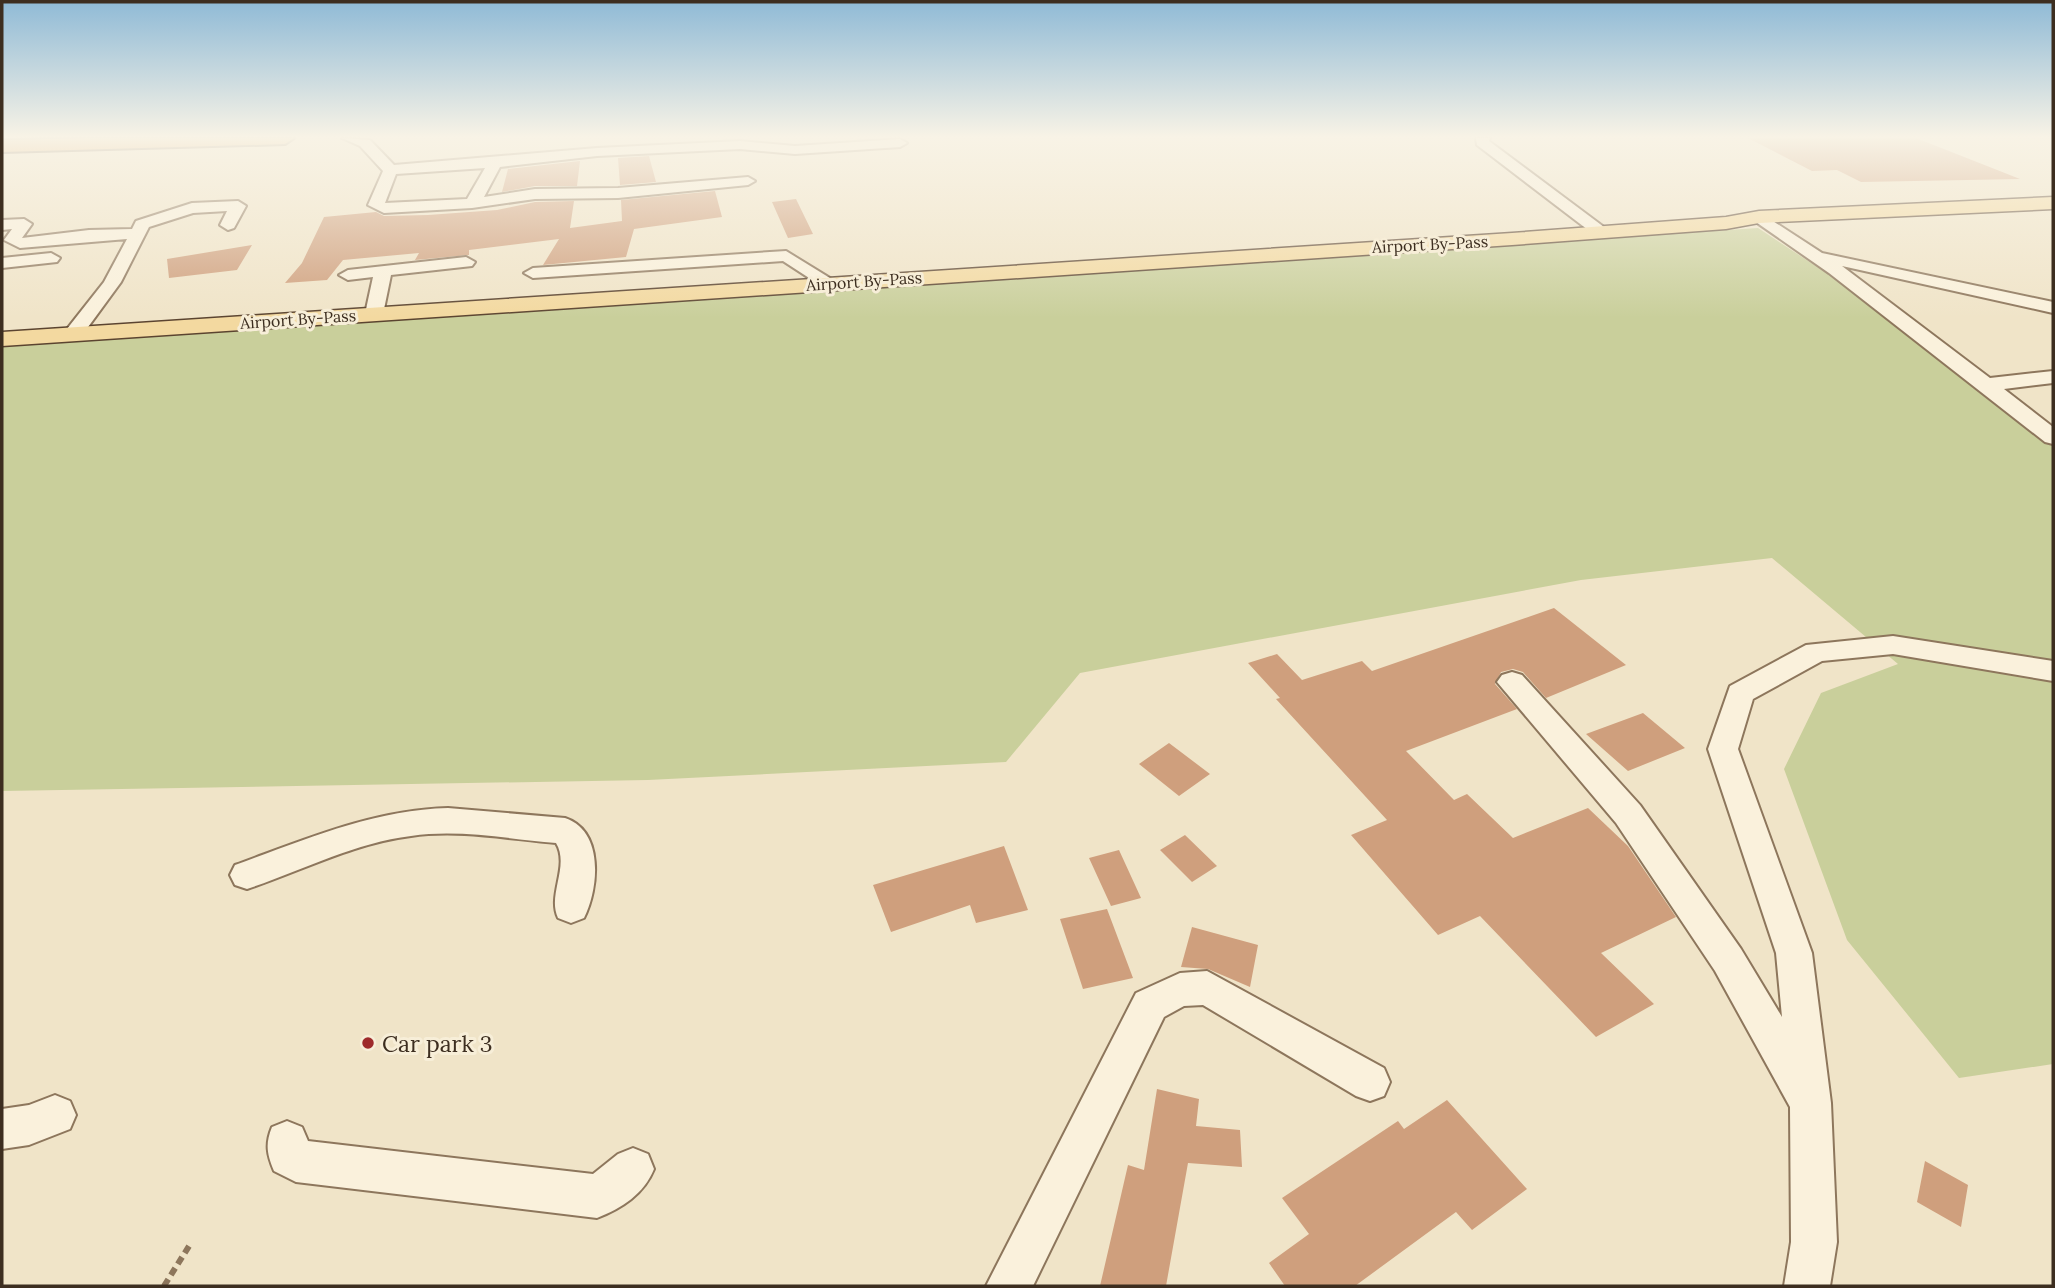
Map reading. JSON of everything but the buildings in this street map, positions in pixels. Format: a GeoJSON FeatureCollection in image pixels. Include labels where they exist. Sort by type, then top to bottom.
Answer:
{"type":"FeatureCollection","features":[{"type":"Feature","properties":{"kind":"main road","name":"Airport By-Pass"},"geometry":{"type":"LineString","coordinates":[[2,339],[2053,203]]}},
{"type":"Feature","properties":{"kind":"main road","name":"Airport By-Pass"},"geometry":{"type":"LineString","coordinates":[[1767,221],[2053,213]]}},
{"type":"Feature","properties":{"kind":"street"},"geometry":{"type":"LineString","coordinates":[[379,198],[376,205],[401,207],[506,198]]}},
{"type":"Feature","properties":{"kind":"street"},"geometry":{"type":"LineString","coordinates":[[472,203],[475,198]]}},
{"type":"Feature","properties":{"kind":"street"},"geometry":{"type":"LineString","coordinates":[[1556,198],[1602,233]]}},
{"type":"Feature","properties":{"kind":"street"},"geometry":{"type":"LineString","coordinates":[[73,334],[100,302],[136,242],[142,224],[192,208],[238,206],[228,225]]}},
{"type":"Feature","properties":{"kind":"street"},"geometry":{"type":"LineString","coordinates":[[1767,221],[1815,254],[2053,437]]}},
{"type":"Feature","properties":{"kind":"street"},"geometry":{"type":"LineString","coordinates":[[2,225],[24,224],[12,240],[20,243],[89,235],[136,242]]}},
{"type":"Feature","properties":{"kind":"street"},"geometry":{"type":"LineString","coordinates":[[107,253],[136,242]]}},
{"type":"Feature","properties":{"kind":"street"},"geometry":{"type":"LineString","coordinates":[[2,263],[20,243]]}},
{"type":"Feature","properties":{"kind":"street"},"geometry":{"type":"LineString","coordinates":[[1815,254],[2053,307]]}},
{"type":"Feature","properties":{"kind":"street"},"geometry":{"type":"LineString","coordinates":[[533,273],[786,256],[829,283]]}},
{"type":"Feature","properties":{"kind":"street"},"geometry":{"type":"LineString","coordinates":[[2,263],[68,257]]}},
{"type":"Feature","properties":{"kind":"street"},"geometry":{"type":"LineString","coordinates":[[348,275],[466,262]]}},
{"type":"Feature","properties":{"kind":"street"},"geometry":{"type":"LineString","coordinates":[[374,314],[383,272]]}},
{"type":"Feature","properties":{"kind":"street"},"geometry":{"type":"LineString","coordinates":[[1986,385],[2053,377]]}},
{"type":"Feature","properties":{"kind":"street"},"geometry":{"type":"LineString","coordinates":[[1807,1286],[1814,1242],[1810,1103],[1794,953],[1723,749],[1741,693],[1816,652],[1893,645],[2053,671]]}},
{"type":"Feature","properties":{"kind":"street"},"geometry":{"type":"LineString","coordinates":[[1512,682],[1628,814],[1728,960],[1810,1103]]}},
{"type":"Feature","properties":{"kind":"street"},"geometry":{"type":"LineString","coordinates":[[247,874],[378,829],[411,823],[441,821],[565,831],[574,838],[578,850],[571,908]]}},
{"type":"Feature","properties":{"kind":"street"},"geometry":{"type":"LineString","coordinates":[[1009,1286],[1150,1004],[1180,990],[1207,988],[1370,1082]]}},
{"type":"Feature","properties":{"kind":"street"},"geometry":{"type":"LineString","coordinates":[[2,1129],[29,1125],[55,1115]]}},
{"type":"Feature","properties":{"kind":"street"},"geometry":{"type":"LineString","coordinates":[[287,1142],[289,1156],[296,1161],[597,1196],[615,1185],[633,1168]]}},
{"type":"Feature","properties":{"kind":"path"},"geometry":{"type":"LineString","coordinates":[[164,1286],[191,1243]]}},
{"type":"Feature","properties":{"kind":"green space"},"geometry":{"type":"Polygon","coordinates":[[[1758,228],[1954,357],[2053,434],[2053,1064],[1959,1078],[1847,940],[1784,769],[1821,693],[1898,664],[1772,558],[1581,580],[1080,673],[1006,762],[648,780],[2,791],[2,346],[708,296],[1758,228]]]}},
{"type":"Feature","properties":{"kind":"place","name":"Car park 3"},"geometry":{"type":"Point","coordinates":[368,1043]}}]}
